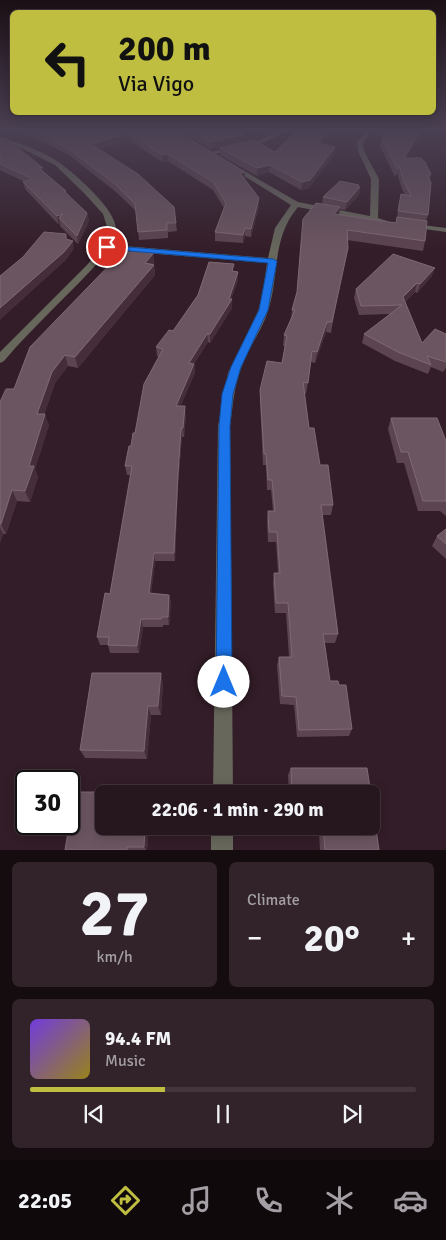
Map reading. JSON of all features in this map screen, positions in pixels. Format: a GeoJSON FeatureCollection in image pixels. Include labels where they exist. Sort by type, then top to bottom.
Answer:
{"type":"FeatureCollection","features":[{"type":"Feature","properties":{"kind":"street"},"geometry":{"type":"LineString","coordinates":[[0,359],[107,247],[112,230],[107,214],[88,192],[64,171]]}},
{"type":"Feature","properties":{"kind":"street"},"geometry":{"type":"LineString","coordinates":[[240,171],[296,204],[392,223]]}},
{"type":"Feature","properties":{"kind":"street"},"geometry":{"type":"LineString","coordinates":[[371,171],[375,179],[374,220]]}},
{"type":"Feature","properties":{"kind":"street"},"geometry":{"type":"LineString","coordinates":[[223,785],[224,426],[228,394],[236,367],[264,310],[278,227],[286,213],[296,204]]}},
{"type":"Feature","properties":{"kind":"street"},"geometry":{"type":"LineString","coordinates":[[401,224],[446,230]]}},
{"type":"Feature","properties":{"kind":"street"},"geometry":{"type":"LineString","coordinates":[[107,247],[273,261]]}},
{"type":"Feature","properties":{"kind":"street"},"geometry":{"type":"LineString","coordinates":[[222,835],[222,850]]}},
{"type":"Feature","properties":{"kind":"building"},"geometry":{"type":"Polygon","coordinates":[[[15,171],[42,171],[66,191],[64,191],[87,213],[77,236],[59,218],[63,214],[57,216],[23,182],[33,179],[15,171]]]}},
{"type":"Feature","properties":{"kind":"building"},"geometry":{"type":"Polygon","coordinates":[[[97,171],[133,171],[138,174],[174,207],[176,223],[167,223],[167,230],[138,232],[135,204],[115,184],[97,171]]]}},
{"type":"Feature","properties":{"kind":"building"},"geometry":{"type":"Polygon","coordinates":[[[195,171],[245,172],[240,173],[259,198],[251,229],[245,228],[243,235],[215,232],[226,203],[213,182],[195,171]]]}},
{"type":"Feature","properties":{"kind":"building"},"geometry":{"type":"Polygon","coordinates":[[[281,171],[317,171],[310,180],[302,182],[281,171]]]}},
{"type":"Feature","properties":{"kind":"building"},"geometry":{"type":"Polygon","coordinates":[[[400,171],[429,171],[431,174],[428,176],[431,183],[428,215],[398,211],[401,194],[411,196],[400,171]]]}},
{"type":"Feature","properties":{"kind":"building"},"geometry":{"type":"Polygon","coordinates":[[[340,181],[359,185],[357,187],[360,187],[347,202],[323,197],[340,181]]]}},
{"type":"Feature","properties":{"kind":"building"},"geometry":{"type":"Polygon","coordinates":[[[316,203],[340,207],[334,214],[396,223],[397,217],[427,221],[425,241],[347,230],[348,248],[332,322],[327,322],[317,352],[312,351],[308,383],[303,382],[309,428],[314,428],[320,465],[328,465],[333,505],[321,505],[338,634],[323,634],[330,681],[338,681],[339,685],[346,685],[352,729],[299,730],[296,697],[282,696],[279,657],[292,657],[288,603],[276,603],[274,573],[280,573],[277,532],[269,532],[268,511],[275,511],[272,480],[268,480],[266,454],[264,454],[260,390],[267,361],[282,363],[287,336],[284,335],[295,310],[292,310],[297,292],[303,219],[316,203]]]}},
{"type":"Feature","properties":{"kind":"building"},"geometry":{"type":"Polygon","coordinates":[[[44,232],[66,234],[66,239],[73,241],[64,252],[0,308],[0,276],[23,257],[44,232]]]}},
{"type":"Feature","properties":{"kind":"building"},"geometry":{"type":"Polygon","coordinates":[[[127,249],[153,254],[145,263],[154,265],[75,357],[65,355],[52,372],[37,414],[45,414],[29,466],[34,466],[25,491],[12,490],[0,524],[0,402],[6,389],[14,389],[30,347],[127,249]]]}},
{"type":"Feature","properties":{"kind":"building"},"geometry":{"type":"Polygon","coordinates":[[[393,254],[435,268],[420,284],[417,283],[403,297],[422,343],[435,329],[446,334],[446,362],[427,356],[431,365],[398,352],[364,334],[402,305],[361,306],[356,289],[393,254]]]}},
{"type":"Feature","properties":{"kind":"building"},"geometry":{"type":"Polygon","coordinates":[[[209,262],[234,264],[232,271],[238,272],[229,299],[232,299],[189,363],[194,364],[176,406],[185,406],[183,428],[181,428],[174,553],[154,553],[149,593],[169,595],[168,617],[141,619],[137,646],[108,645],[109,637],[97,637],[105,593],[110,594],[132,466],[125,466],[129,446],[131,446],[133,433],[135,433],[144,384],[163,349],[156,347],[169,330],[173,331],[198,295],[209,262]]]}},
{"type":"Feature","properties":{"kind":"building"},"geometry":{"type":"Polygon","coordinates":[[[391,418],[437,418],[446,441],[446,501],[423,501],[408,452],[401,452],[391,418]]]}},
{"type":"Feature","properties":{"kind":"building"},"geometry":{"type":"Polygon","coordinates":[[[446,529],[446,544],[437,536],[446,529]]]}},
{"type":"Feature","properties":{"kind":"building"},"geometry":{"type":"Polygon","coordinates":[[[92,673],[161,673],[158,706],[148,706],[144,751],[80,750],[92,673]]]}},
{"type":"Feature","properties":{"kind":"building"},"geometry":{"type":"Polygon","coordinates":[[[291,768],[367,768],[370,785],[292,785],[291,768]]]}},
{"type":"Feature","properties":{"kind":"building"},"geometry":{"type":"Polygon","coordinates":[[[80,792],[95,792],[95,835],[145,835],[144,847],[127,847],[127,850],[65,850],[68,835],[80,835],[80,792]]]}},
{"type":"Feature","properties":{"kind":"building"},"geometry":{"type":"Polygon","coordinates":[[[324,835],[377,835],[379,850],[325,850],[324,835]]]}},
{"type":"Feature","properties":{"kind":"route"},"geometry":{"type":"LineString","coordinates":[[107,247],[273,261],[264,310],[236,367],[228,394],[224,426],[224,682]]}}]}
